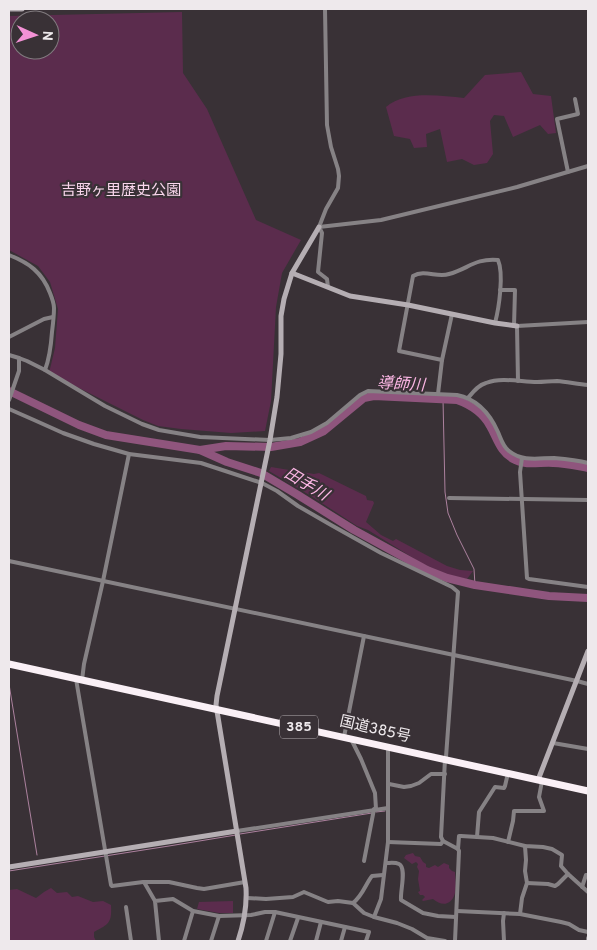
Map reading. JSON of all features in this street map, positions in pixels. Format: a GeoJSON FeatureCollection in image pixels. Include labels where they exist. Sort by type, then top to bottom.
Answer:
{"type":"FeatureCollection","features":[{"type":"Feature","properties":{"kind":"highway","name":"国道385号"},"geometry":{"type":"LineString","coordinates":[[9,664],[588,791]]}},
{"type":"Feature","properties":{"kind":"street"},"geometry":{"type":"LineString","coordinates":[[9,9],[22,9]]}},
{"type":"Feature","properties":{"kind":"street"},"geometry":{"type":"LineString","coordinates":[[238,941],[246,915],[247,898],[216,705],[270,440],[277,397],[281,354],[281,316],[284,299],[292,272],[319,227],[326,208],[338,188],[338,169],[327,125],[325,9]]}},
{"type":"Feature","properties":{"kind":"street"},"geometry":{"type":"LineString","coordinates":[[568,172],[557,119],[578,114],[576,99]]}},
{"type":"Feature","properties":{"kind":"street"},"geometry":{"type":"LineString","coordinates":[[319,227],[381,220],[517,187],[588,166]]}},
{"type":"Feature","properties":{"kind":"street"},"geometry":{"type":"LineString","coordinates":[[319,227],[322,233],[318,272],[327,279],[328,287]]}},
{"type":"Feature","properties":{"kind":"street"},"geometry":{"type":"LineString","coordinates":[[9,255],[22,260],[36,269],[46,284],[52,298],[54,308],[49,360],[45,370]]}},
{"type":"Feature","properties":{"kind":"street"},"geometry":{"type":"LineString","coordinates":[[442,360],[399,351],[413,276],[419,272],[447,275],[488,259],[498,260],[500,264],[500,290],[495,323]]}},
{"type":"Feature","properties":{"kind":"street"},"geometry":{"type":"LineString","coordinates":[[292,272],[350,296],[408,305],[495,323],[515,326],[588,322]]}},
{"type":"Feature","properties":{"kind":"street"},"geometry":{"type":"LineString","coordinates":[[500,290],[515,290],[518,380]]}},
{"type":"Feature","properties":{"kind":"street"},"geometry":{"type":"LineString","coordinates":[[438,394],[442,360],[452,314]]}},
{"type":"Feature","properties":{"kind":"street"},"geometry":{"type":"LineString","coordinates":[[9,338],[44,320],[53,318]]}},
{"type":"Feature","properties":{"kind":"street"},"geometry":{"type":"LineString","coordinates":[[9,355],[45,370],[105,406],[142,424],[180,434],[270,440],[291,438],[311,432],[326,423],[360,394],[368,391],[457,395],[468,398],[480,407],[492,420],[502,442],[510,452],[522,458],[532,460],[553,458],[578,460],[588,463]]}},
{"type":"Feature","properties":{"kind":"street"},"geometry":{"type":"LineString","coordinates":[[9,399],[19,371],[20,358]]}},
{"type":"Feature","properties":{"kind":"street"},"geometry":{"type":"LineString","coordinates":[[468,398],[478,387],[487,382],[518,380],[555,381],[588,385]]}},
{"type":"Feature","properties":{"kind":"street"},"geometry":{"type":"LineString","coordinates":[[9,410],[94,444],[129,454],[201,463],[262,483],[277,490],[306,510],[381,553],[452,587],[458,592],[441,837],[444,841],[458,849]]}},
{"type":"Feature","properties":{"kind":"street"},"geometry":{"type":"LineString","coordinates":[[129,454],[103,581],[79,679],[110,885],[171,882],[204,889],[245,882]]}},
{"type":"Feature","properties":{"kind":"street"},"geometry":{"type":"LineString","coordinates":[[522,458],[520,468],[527,578],[588,587]]}},
{"type":"Feature","properties":{"kind":"street"},"geometry":{"type":"LineString","coordinates":[[449,498],[588,500]]}},
{"type":"Feature","properties":{"kind":"street"},"geometry":{"type":"LineString","coordinates":[[9,561],[577,680],[588,684]]}},
{"type":"Feature","properties":{"kind":"street"},"geometry":{"type":"LineString","coordinates":[[364,636],[347,738],[362,759],[375,793],[375,809],[364,861]]}},
{"type":"Feature","properties":{"kind":"street"},"geometry":{"type":"LineString","coordinates":[[508,842],[514,811],[544,811],[539,797],[540,780],[588,651]]}},
{"type":"Feature","properties":{"kind":"street"},"geometry":{"type":"LineString","coordinates":[[553,743],[588,749]]}},
{"type":"Feature","properties":{"kind":"street"},"geometry":{"type":"LineString","coordinates":[[374,917],[381,899],[388,842],[388,747]]}},
{"type":"Feature","properties":{"kind":"street"},"geometry":{"type":"LineString","coordinates":[[477,837],[482,807],[495,787],[504,788],[508,773]]}},
{"type":"Feature","properties":{"kind":"street"},"geometry":{"type":"LineString","coordinates":[[389,784],[404,787],[411,786],[419,783],[431,774],[444,774]]}},
{"type":"Feature","properties":{"kind":"street"},"geometry":{"type":"LineString","coordinates":[[9,867],[388,808]]}},
{"type":"Feature","properties":{"kind":"street"},"geometry":{"type":"LineString","coordinates":[[455,941],[459,836],[492,838],[525,846],[543,847],[562,854],[561,866],[588,892]]}},
{"type":"Feature","properties":{"kind":"street"},"geometry":{"type":"LineString","coordinates":[[388,842],[441,844],[444,841]]}},
{"type":"Feature","properties":{"kind":"street"},"geometry":{"type":"LineString","coordinates":[[520,914],[522,898],[527,884],[525,846]]}},
{"type":"Feature","properties":{"kind":"street"},"geometry":{"type":"LineString","coordinates":[[386,863],[396,863],[402,867],[404,876],[401,886],[401,900],[423,913],[456,917]]}},
{"type":"Feature","properties":{"kind":"street"},"geometry":{"type":"LineString","coordinates":[[527,884],[555,886],[568,874]]}},
{"type":"Feature","properties":{"kind":"street"},"geometry":{"type":"LineString","coordinates":[[582,887],[586,875],[588,876]]}},
{"type":"Feature","properties":{"kind":"street"},"geometry":{"type":"LineString","coordinates":[[353,903],[363,893],[372,876],[383,876]]}},
{"type":"Feature","properties":{"kind":"street"},"geometry":{"type":"LineString","coordinates":[[144,882],[155,901],[159,941]]}},
{"type":"Feature","properties":{"kind":"street"},"geometry":{"type":"LineString","coordinates":[[247,898],[266,900],[293,897],[304,892],[328,902],[353,903],[364,913],[412,929],[426,940],[445,941]]}},
{"type":"Feature","properties":{"kind":"street"},"geometry":{"type":"LineString","coordinates":[[155,901],[173,899],[193,912],[218,916],[275,912],[369,932],[366,941]]}},
{"type":"Feature","properties":{"kind":"street"},"geometry":{"type":"LineString","coordinates":[[126,907],[131,941]]}},
{"type":"Feature","properties":{"kind":"street"},"geometry":{"type":"LineString","coordinates":[[457,911],[520,914],[569,924],[579,930],[588,932]]}},
{"type":"Feature","properties":{"kind":"street"},"geometry":{"type":"LineString","coordinates":[[184,941],[193,912]]}},
{"type":"Feature","properties":{"kind":"street"},"geometry":{"type":"LineString","coordinates":[[266,941],[275,912]]}},
{"type":"Feature","properties":{"kind":"street"},"geometry":{"type":"LineString","coordinates":[[504,913],[504,941]]}},
{"type":"Feature","properties":{"kind":"street"},"geometry":{"type":"LineString","coordinates":[[211,941],[218,916]]}},
{"type":"Feature","properties":{"kind":"street"},"geometry":{"type":"LineString","coordinates":[[290,941],[298,918]]}},
{"type":"Feature","properties":{"kind":"street"},"geometry":{"type":"LineString","coordinates":[[316,941],[321,922]]}},
{"type":"Feature","properties":{"kind":"street"},"geometry":{"type":"LineString","coordinates":[[341,941],[345,927]]}},
{"type":"Feature","properties":{"kind":"green space","name":"吉野ヶ里歴史公園"},"geometry":{"type":"Polygon","coordinates":[[[182,12],[183,73],[207,109],[256,220],[301,240],[282,273],[276,307],[271,401],[265,431],[231,433],[158,426],[49,373],[55,348],[58,309],[50,282],[38,266],[9,250],[9,16],[10,60],[60,60],[60,15],[182,12]]]}},
{"type":"Feature","properties":{"kind":"green space"},"geometry":{"type":"Polygon","coordinates":[[[521,72],[533,94],[551,96],[556,133],[548,134],[540,125],[513,137],[504,116],[494,115],[490,121],[493,154],[487,163],[474,165],[462,159],[447,162],[440,129],[426,134],[427,147],[414,148],[410,139],[394,136],[386,107],[394,102],[403,98],[423,95],[464,98],[485,75],[521,72]]]}},
{"type":"Feature","properties":{"kind":"green space"},"geometry":{"type":"Polygon","coordinates":[[[271,467],[314,474],[319,473],[366,496],[367,500],[374,503],[366,522],[381,535],[393,541],[396,539],[447,566],[473,571],[467,579],[449,575],[423,564],[368,530],[357,526],[269,471],[271,467]]]}},
{"type":"Feature","properties":{"kind":"green space"},"geometry":{"type":"Polygon","coordinates":[[[413,853],[415,856],[420,857],[426,864],[426,867],[429,868],[435,865],[438,867],[444,863],[449,865],[449,868],[455,872],[456,890],[452,900],[443,904],[433,899],[422,900],[425,897],[418,892],[420,891],[418,864],[416,862],[412,864],[404,858],[406,855],[413,853]]]}},
{"type":"Feature","properties":{"kind":"green space"},"geometry":{"type":"Polygon","coordinates":[[[51,888],[57,893],[67,892],[72,897],[78,896],[93,902],[103,901],[111,905],[109,922],[94,932],[96,941],[9,941],[9,890],[17,889],[36,898],[51,888]]]}},
{"type":"Feature","properties":{"kind":"green space"},"geometry":{"type":"Polygon","coordinates":[[[233,901],[233,913],[219,913],[197,909],[199,902],[233,901]]]}},
{"type":"Feature","properties":{"kind":"waterway","name":"田手川"},"geometry":{"type":"LineString","coordinates":[[9,391],[79,425],[106,435],[200,450],[227,462],[261,473],[354,530],[427,570],[447,578],[475,585],[549,596],[588,598]]}},
{"type":"Feature","properties":{"kind":"waterway","name":"導師川"},"geometry":{"type":"LineString","coordinates":[[200,450],[226,446],[271,447],[300,442],[324,431],[364,398],[374,396],[457,400],[472,407],[484,417],[502,449],[515,460],[524,463],[557,463],[588,468]]}},
{"type":"Feature","properties":{"kind":"waterway"},"geometry":{"type":"LineString","coordinates":[[443,399],[445,492],[448,513],[474,569],[475,585]]}},
{"type":"Feature","properties":{"kind":"waterway"},"geometry":{"type":"LineString","coordinates":[[9,684],[37,855]]}},
{"type":"Feature","properties":{"kind":"waterway"},"geometry":{"type":"LineString","coordinates":[[376,812],[385,811]]}},
{"type":"Feature","properties":{"kind":"waterway"},"geometry":{"type":"LineString","coordinates":[[240,834],[372,813]]}},
{"type":"Feature","properties":{"kind":"waterway"},"geometry":{"type":"LineString","coordinates":[[9,871],[236,835]]}}]}
